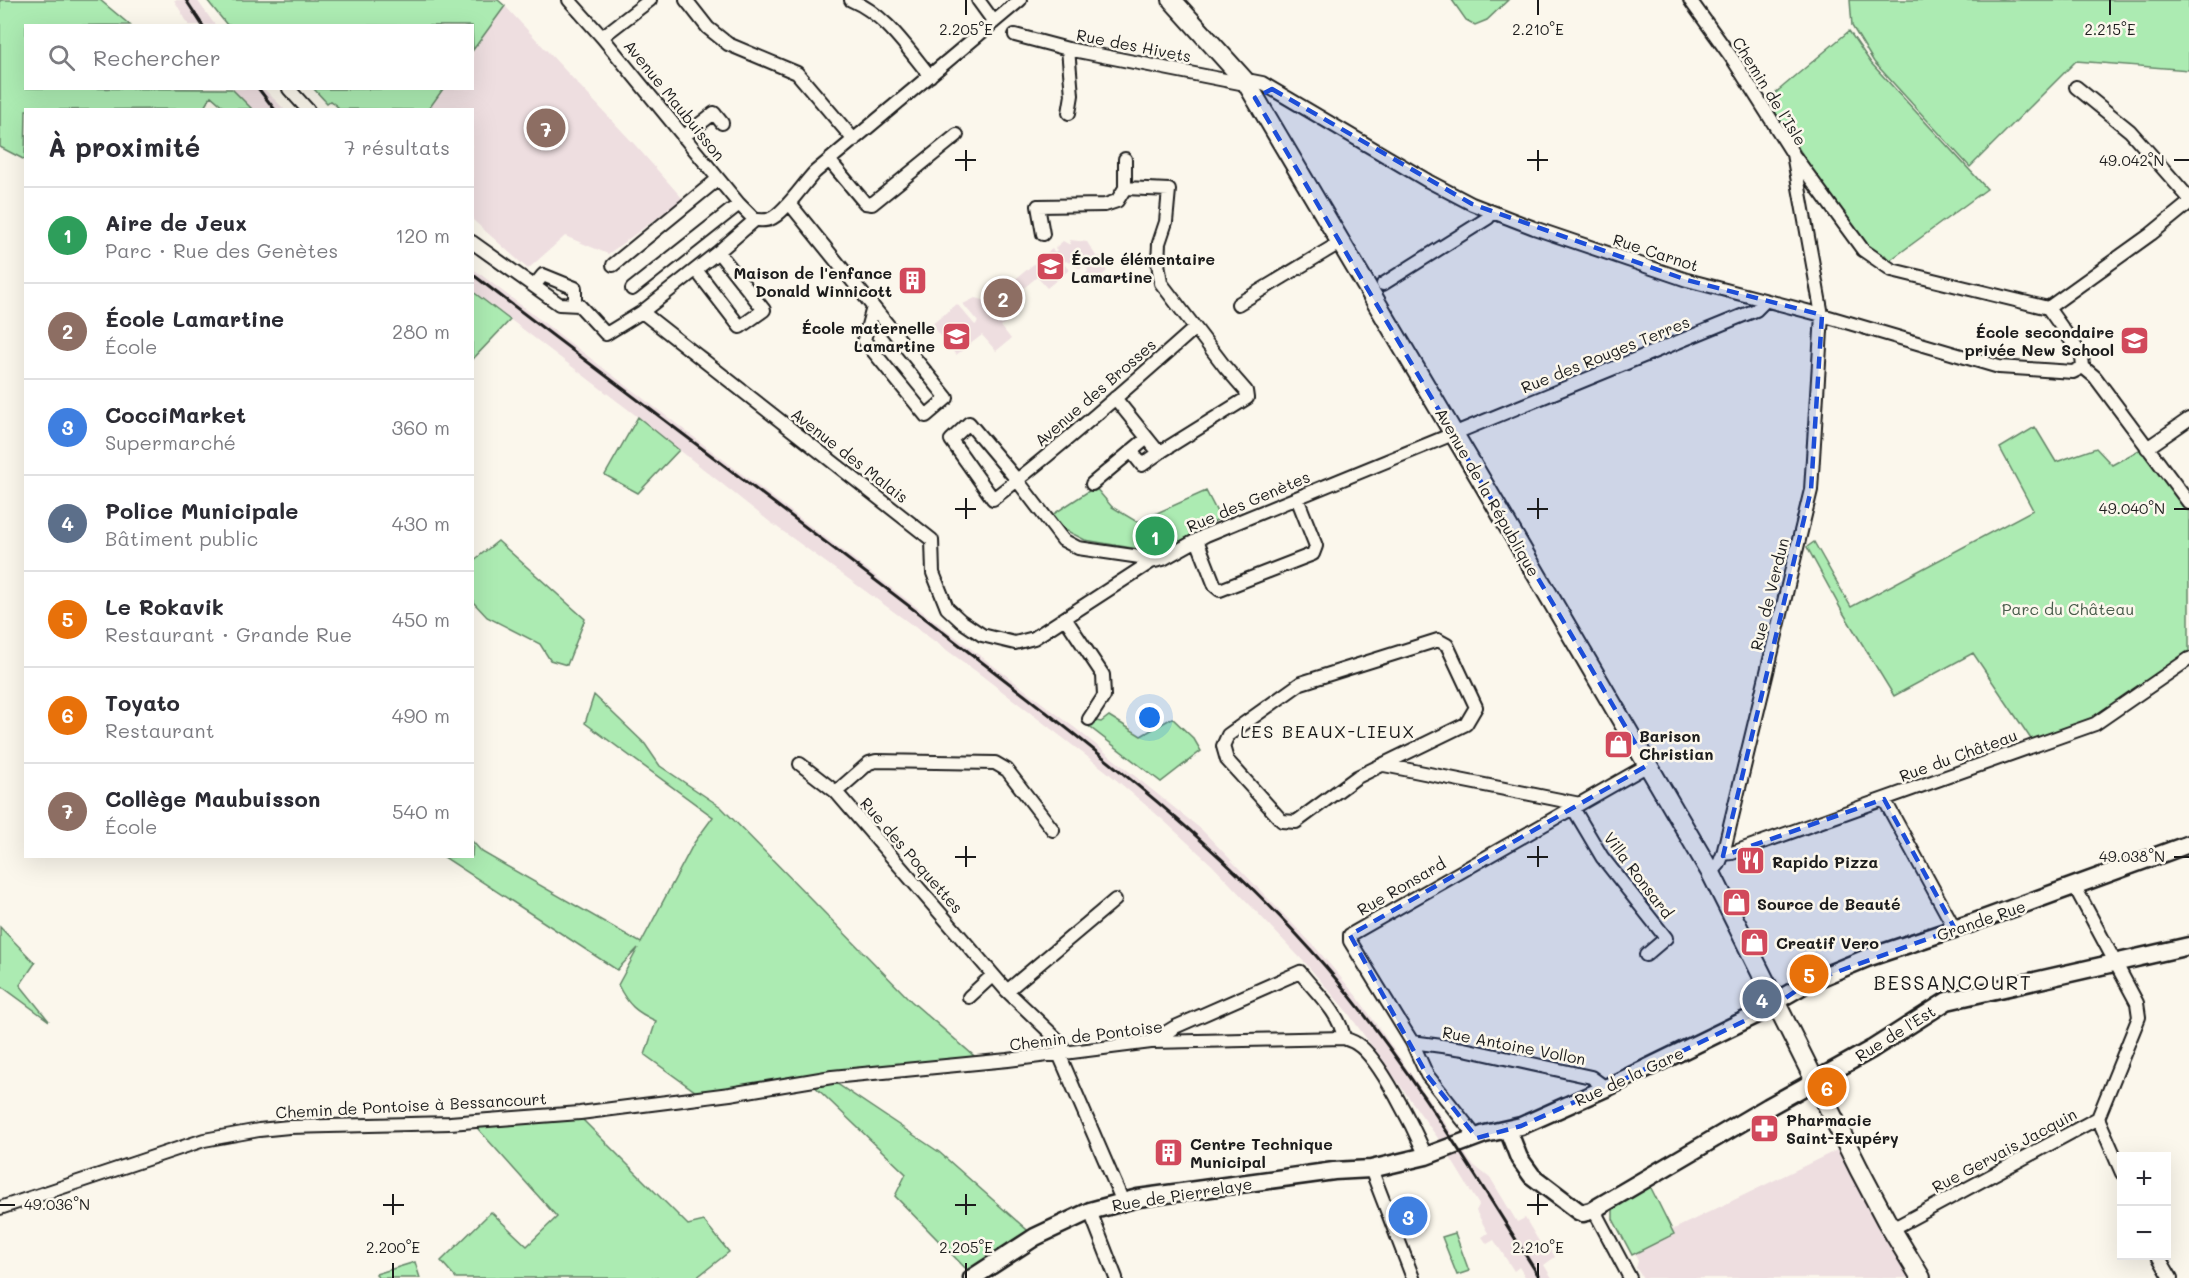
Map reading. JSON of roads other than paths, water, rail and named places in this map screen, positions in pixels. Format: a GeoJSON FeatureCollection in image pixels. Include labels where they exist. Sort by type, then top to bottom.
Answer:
{"type":"FeatureCollection","features":[{"type":"Feature","properties":{"kind":"main road","name":"Avenue de la République"},"geometry":{"type":"LineString","coordinates":[[1172,0],[1251,90],[1648,765],[1711,873],[1892,1229],[1921,1278]]}},
{"type":"Feature","properties":{"kind":"main road","name":"Grande Rue"},"geometry":{"type":"LineString","coordinates":[[1777,1004],[1783,997],[1809,982],[1867,958],[2075,887],[2189,844]]}},
{"type":"Feature","properties":{"kind":"main road","name":"Rue de l'Est"},"geometry":{"type":"LineString","coordinates":[[1598,1207],[1872,1049],[1947,1001],[2116,966],[2189,946]]}},
{"type":"Feature","properties":{"kind":"main road","name":"Rue de la Gare"},"geometry":{"type":"LineString","coordinates":[[1477,1138],[1485,1134],[1508,1130],[1606,1088],[1777,1004]]}},
{"type":"Feature","properties":{"kind":"main road"},"geometry":{"type":"LineString","coordinates":[[1508,1130],[1519,1158],[1532,1176],[1578,1211],[1583,1213],[1598,1207]]}},
{"type":"Feature","properties":{"kind":"main road","name":"Rue de Pierrelaye"},"geometry":{"type":"LineString","coordinates":[[972,1278],[1035,1237],[1090,1210],[1123,1202],[1334,1171],[1371,1169],[1425,1156],[1477,1138]]}},
{"type":"Feature","properties":{"kind":"street","name":"Avenue Maubuisson"},"geometry":{"type":"LineString","coordinates":[[569,0],[739,204],[755,220]]}},
{"type":"Feature","properties":{"kind":"street"},"geometry":{"type":"LineString","coordinates":[[602,37],[650,0]]}},
{"type":"Feature","properties":{"kind":"street"},"geometry":{"type":"LineString","coordinates":[[686,0],[708,28],[728,44],[797,73],[854,140]]}},
{"type":"Feature","properties":{"kind":"street"},"geometry":{"type":"LineString","coordinates":[[851,0],[866,6],[882,17],[930,76]]}},
{"type":"Feature","properties":{"kind":"street"},"geometry":{"type":"LineString","coordinates":[[978,0],[994,22]]}},
{"type":"Feature","properties":{"kind":"street"},"geometry":{"type":"LineString","coordinates":[[474,243],[559,304],[579,305],[606,334],[642,312],[755,220],[770,219],[790,204],[797,191],[814,172],[1020,0]]}},
{"type":"Feature","properties":{"kind":"street","name":"Chemin de l’Isle"},"geometry":{"type":"LineString","coordinates":[[1690,0],[1740,70],[1793,154],[1822,315]]}},
{"type":"Feature","properties":{"kind":"street","name":"Rue des Hivets"},"geometry":{"type":"LineString","coordinates":[[1015,36],[1068,49],[1240,83],[1251,90]]}},
{"type":"Feature","properties":{"kind":"street"},"geometry":{"type":"LineString","coordinates":[[1068,49],[1072,95],[1069,114]]}},
{"type":"Feature","properties":{"kind":"street","name":"Rue Carnot"},"geometry":{"type":"LineString","coordinates":[[1251,90],[1262,83],[1472,204],[1687,280],[1822,315],[1999,367],[2073,372],[2083,367]]}},
{"type":"Feature","properties":{"kind":"street"},"geometry":{"type":"LineString","coordinates":[[2076,87],[2130,131],[2189,198]]}},
{"type":"Feature","properties":{"kind":"street"},"geometry":{"type":"LineString","coordinates":[[1251,90],[1272,89]]}},
{"type":"Feature","properties":{"kind":"street"},"geometry":{"type":"LineString","coordinates":[[290,90],[306,108]]}},
{"type":"Feature","properties":{"kind":"street"},"geometry":{"type":"LineString","coordinates":[[683,137],[714,113],[722,123]]}},
{"type":"Feature","properties":{"kind":"street"},"geometry":{"type":"LineString","coordinates":[[829,160],[865,203],[872,204],[957,135]]}},
{"type":"Feature","properties":{"kind":"street"},"geometry":{"type":"LineString","coordinates":[[1793,154],[1863,250],[1892,270],[2048,308],[2082,357],[2083,367],[2095,377],[2189,502]]}},
{"type":"Feature","properties":{"kind":"street"},"geometry":{"type":"LineString","coordinates":[[1043,234],[1038,206],[1105,205],[1117,201],[1125,188],[1125,159]]}},
{"type":"Feature","properties":{"kind":"street"},"geometry":{"type":"LineString","coordinates":[[613,265],[718,179]]}},
{"type":"Feature","properties":{"kind":"street"},"geometry":{"type":"LineString","coordinates":[[1125,188],[1169,190],[1166,222],[1159,243],[1158,263],[1161,283],[1246,391],[1247,398],[1142,465],[1131,451]]}},
{"type":"Feature","properties":{"kind":"street"},"geometry":{"type":"LineString","coordinates":[[2048,308],[2151,234],[2189,203]]}},
{"type":"Feature","properties":{"kind":"street"},"geometry":{"type":"LineString","coordinates":[[632,289],[739,204]]}},
{"type":"Feature","properties":{"kind":"street"},"geometry":{"type":"LineString","coordinates":[[790,204],[947,398],[926,416],[864,340],[873,307]]}},
{"type":"Feature","properties":{"kind":"street"},"geometry":{"type":"LineString","coordinates":[[1383,284],[1488,218],[1492,212]]}},
{"type":"Feature","properties":{"kind":"street"},"geometry":{"type":"LineString","coordinates":[[1238,304],[1341,242]]}},
{"type":"Feature","properties":{"kind":"street"},"geometry":{"type":"LineString","coordinates":[[696,270],[740,327],[764,310],[718,252]]}},
{"type":"Feature","properties":{"kind":"street"},"geometry":{"type":"LineString","coordinates":[[534,286],[543,275],[575,288],[575,305]]}},
{"type":"Feature","properties":{"kind":"street","name":"Rue des Rouges Terres"},"geometry":{"type":"LineString","coordinates":[[1454,434],[1756,310],[1765,301]]}},
{"type":"Feature","properties":{"kind":"street","name":"Avenue des Malais"},"geometry":{"type":"LineString","coordinates":[[642,312],[932,540],[933,573],[947,608],[982,635],[1000,640]]}},
{"type":"Feature","properties":{"kind":"street","name":"Rue de Verdun"},"geometry":{"type":"LineString","coordinates":[[1711,873],[1719,864],[1723,854],[1811,490],[1822,315]]}},
{"type":"Feature","properties":{"kind":"street","name":"Avenue des Brosses"},"geometry":{"type":"LineString","coordinates":[[1151,562],[1140,557],[1078,548],[1063,540],[1017,480],[969,423],[951,440],[993,499],[1017,480],[1116,398],[1195,328]]}},
{"type":"Feature","properties":{"kind":"street"},"geometry":{"type":"LineString","coordinates":[[1116,398],[1156,449],[1162,451]]}},
{"type":"Feature","properties":{"kind":"street"},"geometry":{"type":"LineString","coordinates":[[2147,448],[2189,419]]}},
{"type":"Feature","properties":{"kind":"street","name":"Rue des Genètes"},"geometry":{"type":"LineString","coordinates":[[1000,640],[1015,643],[1034,638],[1151,562],[1163,559],[1197,540],[1454,434]]}},
{"type":"Feature","properties":{"kind":"street"},"geometry":{"type":"LineString","coordinates":[[1092,484],[1147,438]]}},
{"type":"Feature","properties":{"kind":"street"},"geometry":{"type":"LineString","coordinates":[[1197,540],[1215,586],[1220,590],[1312,554],[1316,546],[1297,498]]}},
{"type":"Feature","properties":{"kind":"street"},"geometry":{"type":"LineString","coordinates":[[1065,618],[1103,675],[1104,696],[1089,719]]}},
{"type":"Feature","properties":{"kind":"street"},"geometry":{"type":"LineString","coordinates":[[1384,765],[1466,724],[1476,707],[1447,645],[1438,640],[1301,683],[1228,735],[1223,746],[1227,760],[1282,821],[1296,822],[1357,777],[1384,765],[1576,806]]}},
{"type":"Feature","properties":{"kind":"street","name":"Rue du Château"},"geometry":{"type":"LineString","coordinates":[[1723,854],[1732,853],[2095,724],[2189,659]]}},
{"type":"Feature","properties":{"kind":"street"},"geometry":{"type":"LineString","coordinates":[[836,792],[869,764],[876,761],[995,764],[1007,770],[1053,830]]}},
{"type":"Feature","properties":{"kind":"street","name":"Rue des Poquettes"},"geometry":{"type":"LineString","coordinates":[[800,764],[836,792],[1007,991],[1058,1040],[1123,1202]]}},
{"type":"Feature","properties":{"kind":"street","name":"Rue Ronsard"},"geometry":{"type":"LineString","coordinates":[[1477,1138],[1427,1075],[1412,1042],[1350,941],[1350,935],[1648,765]]}},
{"type":"Feature","properties":{"kind":"street"},"geometry":{"type":"LineString","coordinates":[[1884,799],[1955,929]]}},
{"type":"Feature","properties":{"kind":"street","name":"Villa Ronsard"},"geometry":{"type":"LineString","coordinates":[[1576,806],[1602,857],[1666,938],[1646,955]]}},
{"type":"Feature","properties":{"kind":"street","name":"Rue Gervais Jacquin"},"geometry":{"type":"LineString","coordinates":[[1892,1229],[2098,1118],[2139,1017],[2137,1003],[2075,887]]}},
{"type":"Feature","properties":{"kind":"street"},"geometry":{"type":"LineString","coordinates":[[1007,991],[1115,900]]}},
{"type":"Feature","properties":{"kind":"street"},"geometry":{"type":"LineString","coordinates":[[1151,1042],[1175,1027],[1300,972],[1336,1016],[1342,1025],[1344,1038],[1358,1044],[1373,1059],[1413,1126],[1425,1156]]}},
{"type":"Feature","properties":{"kind":"street"},"geometry":{"type":"LineString","coordinates":[[969,997],[993,975]]}},
{"type":"Feature","properties":{"kind":"street","name":"Chemin de Pontoise"},"geometry":{"type":"LineString","coordinates":[[832,1077],[1063,1054],[1151,1042],[1344,1038]]}},
{"type":"Feature","properties":{"kind":"street","name":"Rue Antoine Vollon"},"geometry":{"type":"LineString","coordinates":[[1412,1042],[1464,1049],[1591,1077],[1606,1088]]}},
{"type":"Feature","properties":{"kind":"street","name":"Chemin de Pontoise à Bessancourt"},"geometry":{"type":"LineString","coordinates":[[0,1208],[204,1140],[249,1132],[289,1127],[472,1121],[580,1113],[730,1094],[832,1077]]}},
{"type":"Feature","properties":{"kind":"street"},"geometry":{"type":"LineString","coordinates":[[2098,1118],[2117,1163]]}},
{"type":"Feature","properties":{"kind":"street"},"geometry":{"type":"LineString","coordinates":[[1371,1169],[1413,1278]]}},
{"type":"Feature","properties":{"kind":"street"},"geometry":{"type":"LineString","coordinates":[[1598,1207],[1597,1216],[1630,1278]]}},
{"type":"Feature","properties":{"kind":"street"},"geometry":{"type":"LineString","coordinates":[[1090,1210],[1116,1278]]}},
{"type":"Feature","properties":{"kind":"street"},"geometry":{"type":"LineString","coordinates":[[2160,1260],[2171,1278]]}},
{"type":"Feature","properties":{"kind":"railway"},"geometry":{"type":"LineString","coordinates":[[186,0],[202,24]]}},
{"type":"Feature","properties":{"kind":"railway"},"geometry":{"type":"LineString","coordinates":[[260,90],[273,108]]}},
{"type":"Feature","properties":{"kind":"railway"},"geometry":{"type":"LineString","coordinates":[[474,276],[837,550],[1054,718],[1150,796],[1241,877],[1325,966],[1384,1040],[1438,1118],[1540,1278]]}},
{"type":"Feature","properties":{"kind":"place","name":"Collège Maubuisson"},"geometry":{"type":"Point","coordinates":[546,128]}},
{"type":"Feature","properties":{"kind":"place","name":"École élémentaire Lamartine"},"geometry":{"type":"Point","coordinates":[1050,267]}},
{"type":"Feature","properties":{"kind":"place","name":"Maison de l'enfance Donald Winnicott"},"geometry":{"type":"Point","coordinates":[913,281]}},
{"type":"Feature","properties":{"kind":"place","name":"École Lamartine"},"geometry":{"type":"Point","coordinates":[1003,298]}},
{"type":"Feature","properties":{"kind":"place","name":"École maternelle Lamartine"},"geometry":{"type":"Point","coordinates":[956,336]}},
{"type":"Feature","properties":{"kind":"place","name":"École secondaire privée New School"},"geometry":{"type":"Point","coordinates":[2135,340]}},
{"type":"Feature","properties":{"kind":"place","name":"Aire de Jeux"},"geometry":{"type":"Point","coordinates":[1155,536]}},
{"type":"Feature","properties":{"kind":"place","name":"Barison Christian"},"geometry":{"type":"Point","coordinates":[1618,744]}},
{"type":"Feature","properties":{"kind":"place","name":"Rapido Pizza"},"geometry":{"type":"Point","coordinates":[1751,861]}},
{"type":"Feature","properties":{"kind":"place","name":"Source de Beauté"},"geometry":{"type":"Point","coordinates":[1736,903]}},
{"type":"Feature","properties":{"kind":"place","name":"Creatif Vero"},"geometry":{"type":"Point","coordinates":[1755,942]}},
{"type":"Feature","properties":{"kind":"place","name":"Le Rokavik"},"geometry":{"type":"Point","coordinates":[1809,974]}},
{"type":"Feature","properties":{"kind":"place","name":"Police Municipale"},"geometry":{"type":"Point","coordinates":[1762,999]}},
{"type":"Feature","properties":{"kind":"place","name":"Toyato"},"geometry":{"type":"Point","coordinates":[1827,1087]}},
{"type":"Feature","properties":{"kind":"place","name":"Pharmacie Saint-Exupéry"},"geometry":{"type":"Point","coordinates":[1765,1128]}},
{"type":"Feature","properties":{"kind":"place","name":"Centre Technique Municipal"},"geometry":{"type":"Point","coordinates":[1169,1152]}},
{"type":"Feature","properties":{"kind":"place","name":"CocciMarket"},"geometry":{"type":"Point","coordinates":[1408,1216]}},
{"type":"Feature","properties":{"kind":"district","name":"LES BEAUX-LIEUX"},"geometry":{"type":"Point","coordinates":[1328,731]}},
{"type":"Feature","properties":{"kind":"district","name":"BESSANCOURT"},"geometry":{"type":"Point","coordinates":[1953,982]}},
{"type":"Feature","properties":{"kind":"park label","name":"Parc du Château"},"geometry":{"type":"Point","coordinates":[2068,608]}}]}
